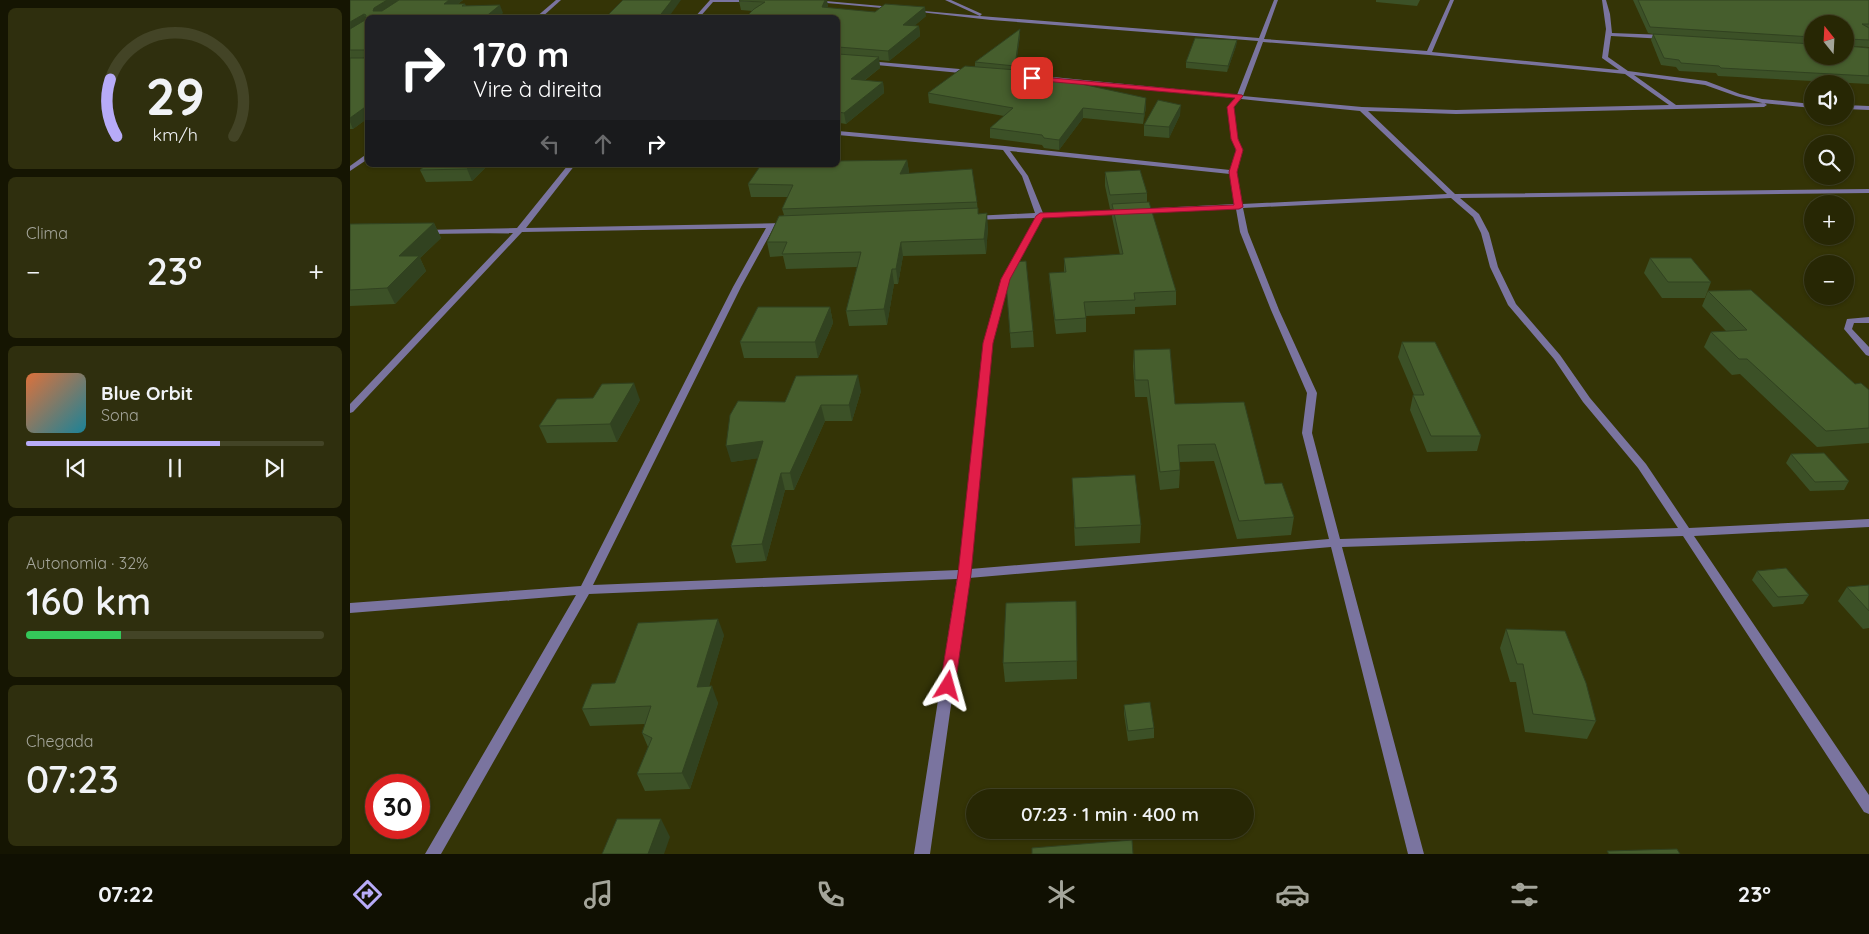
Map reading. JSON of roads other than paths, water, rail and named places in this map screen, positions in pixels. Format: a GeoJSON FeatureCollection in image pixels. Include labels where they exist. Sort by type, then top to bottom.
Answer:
{"type":"FeatureCollection","features":[{"type":"Feature","properties":{"kind":"street"},"geometry":{"type":"LineString","coordinates":[[541,15],[559,0]]}},
{"type":"Feature","properties":{"kind":"street"},"geometry":{"type":"LineString","coordinates":[[808,0],[900,9]]}},
{"type":"Feature","properties":{"kind":"street"},"geometry":{"type":"LineString","coordinates":[[947,0],[991,19]]}},
{"type":"Feature","properties":{"kind":"street"},"geometry":{"type":"LineString","coordinates":[[1276,0],[1240,96],[1230,107],[1235,139],[1239,150],[1233,172],[1244,232],[1275,310],[1312,393],[1308,433],[1416,854]]}},
{"type":"Feature","properties":{"kind":"street"},"geometry":{"type":"LineString","coordinates":[[1429,53],[1452,0]]}},
{"type":"Feature","properties":{"kind":"street"},"geometry":{"type":"LineString","coordinates":[[1604,0],[1609,34],[1605,58],[1676,107]]}},
{"type":"Feature","properties":{"kind":"street"},"geometry":{"type":"LineString","coordinates":[[699,15],[713,1],[756,1]]}},
{"type":"Feature","properties":{"kind":"street"},"geometry":{"type":"LineString","coordinates":[[909,10],[991,19],[1429,53],[1628,73],[1706,83],[1738,95],[1787,105]]}},
{"type":"Feature","properties":{"kind":"street"},"geometry":{"type":"LineString","coordinates":[[1609,34],[1677,38]]}},
{"type":"Feature","properties":{"kind":"street"},"geometry":{"type":"LineString","coordinates":[[864,63],[978,73]]}},
{"type":"Feature","properties":{"kind":"street"},"geometry":{"type":"LineString","coordinates":[[1046,79],[1362,109],[1456,112],[1804,106]]}},
{"type":"Feature","properties":{"kind":"street"},"geometry":{"type":"LineString","coordinates":[[1854,107],[1869,108]]}},
{"type":"Feature","properties":{"kind":"street"},"geometry":{"type":"LineString","coordinates":[[1362,109],[1452,196],[1476,216],[1486,233],[1494,266],[1512,305],[1552,351],[1586,400],[1642,466],[1869,807]]}},
{"type":"Feature","properties":{"kind":"street"},"geometry":{"type":"LineString","coordinates":[[840,133],[1233,172]]}},
{"type":"Feature","properties":{"kind":"street"},"geometry":{"type":"LineString","coordinates":[[922,854],[964,574],[988,343],[1006,279],[1040,216],[1025,176],[1005,148]]}},
{"type":"Feature","properties":{"kind":"street"},"geometry":{"type":"LineString","coordinates":[[350,169],[365,157]]}},
{"type":"Feature","properties":{"kind":"street"},"geometry":{"type":"LineString","coordinates":[[350,410],[519,231],[570,167]]}},
{"type":"Feature","properties":{"kind":"street"},"geometry":{"type":"LineString","coordinates":[[961,218],[1040,216],[1452,196],[1869,191]]}},
{"type":"Feature","properties":{"kind":"street"},"geometry":{"type":"LineString","coordinates":[[420,232],[791,225]]}},
{"type":"Feature","properties":{"kind":"street"},"geometry":{"type":"LineString","coordinates":[[433,854],[585,590],[737,287],[771,226]]}},
{"type":"Feature","properties":{"kind":"street"},"geometry":{"type":"LineString","coordinates":[[1869,320],[1850,321],[1848,329],[1869,353]]}},
{"type":"Feature","properties":{"kind":"street"},"geometry":{"type":"LineString","coordinates":[[350,608],[585,590],[964,574],[1336,543],[1687,532],[1869,523]]}}]}
